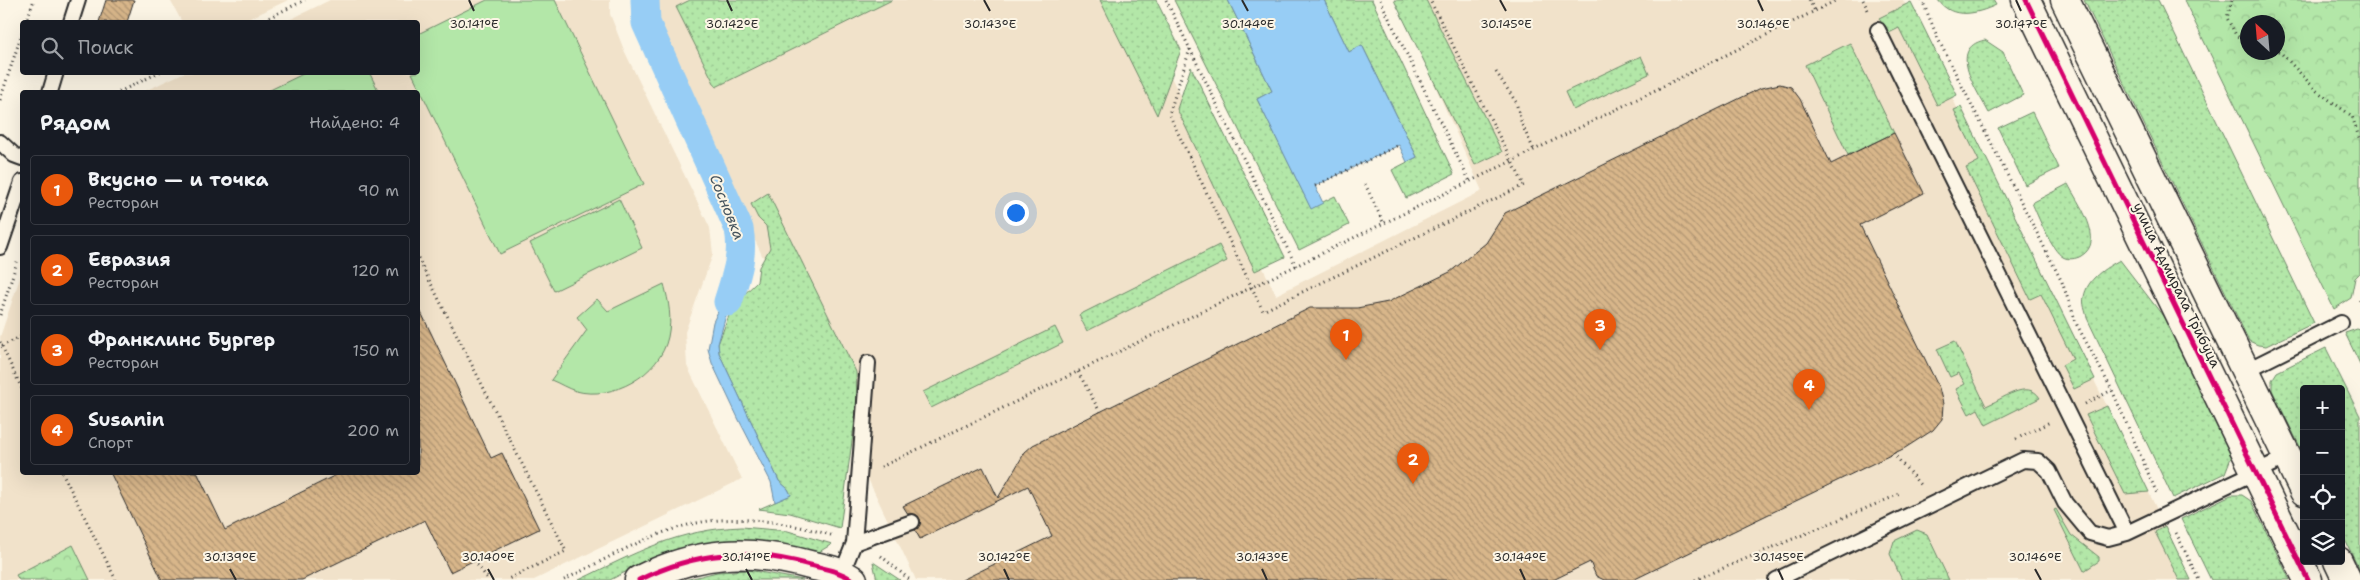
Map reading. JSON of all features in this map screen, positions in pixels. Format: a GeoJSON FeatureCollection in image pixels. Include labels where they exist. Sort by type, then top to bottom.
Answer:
{"type":"FeatureCollection","features":[{"type":"Feature","properties":{"kind":"street","name":"улица Адмирала Трибуца"},"geometry":{"type":"LineString","coordinates":[[2026,0],[2308,580]]}},
{"type":"Feature","properties":{"kind":"street","name":"улица Адмирала Трибуца"},"geometry":{"type":"LineString","coordinates":[[2065,0],[2300,483]]}},
{"type":"Feature","properties":{"kind":"street"},"geometry":{"type":"LineString","coordinates":[[640,580],[683,562],[713,555],[752,554],[795,560],[848,576]]}},
{"type":"Feature","properties":{"kind":"street"},"geometry":{"type":"LineString","coordinates":[[2340,565],[2347,580]]}},
{"type":"Feature","properties":{"kind":"lane"},"geometry":{"type":"LineString","coordinates":[[72,20],[78,0]]}},
{"type":"Feature","properties":{"kind":"lane"},"geometry":{"type":"LineString","coordinates":[[1878,30],[2127,534]]}},
{"type":"Feature","properties":{"kind":"lane"},"geometry":{"type":"LineString","coordinates":[[51,90],[55,75]]}},
{"type":"Feature","properties":{"kind":"lane"},"geometry":{"type":"LineString","coordinates":[[0,142],[14,155],[20,157]]}},
{"type":"Feature","properties":{"kind":"lane"},"geometry":{"type":"LineString","coordinates":[[1,241],[20,188]]}},
{"type":"Feature","properties":{"kind":"lane"},"geometry":{"type":"LineString","coordinates":[[2245,371],[2340,323]]}},
{"type":"Feature","properties":{"kind":"lane"},"geometry":{"type":"LineString","coordinates":[[848,576],[854,543],[868,363]]}},
{"type":"Feature","properties":{"kind":"lane"},"geometry":{"type":"LineString","coordinates":[[1776,580],[2024,460],[2038,461],[2049,471],[2065,503],[2090,533],[2108,538],[2127,534],[2287,457]]}},
{"type":"Feature","properties":{"kind":"lane"},"geometry":{"type":"LineString","coordinates":[[854,543],[912,522]]}},
{"type":"Feature","properties":{"kind":"path"},"geometry":{"type":"LineString","coordinates":[[27,20],[34,0]]}},
{"type":"Feature","properties":{"kind":"path"},"geometry":{"type":"LineString","coordinates":[[264,20],[305,0]]}},
{"type":"Feature","properties":{"kind":"path"},"geometry":{"type":"LineString","coordinates":[[1166,0],[1296,266]]}},
{"type":"Feature","properties":{"kind":"path"},"geometry":{"type":"LineString","coordinates":[[1380,0],[1470,182]]}},
{"type":"Feature","properties":{"kind":"path"},"geometry":{"type":"LineString","coordinates":[[1190,49],[1169,114],[1263,311],[1524,185],[1430,0]]}},
{"type":"Feature","properties":{"kind":"path"},"geometry":{"type":"LineString","coordinates":[[1810,0],[1815,11]]}},
{"type":"Feature","properties":{"kind":"path"},"geometry":{"type":"LineString","coordinates":[[858,478],[1384,224],[1837,0]]}},
{"type":"Feature","properties":{"kind":"path"},"geometry":{"type":"LineString","coordinates":[[1922,0],[1939,41],[2062,282],[2077,325],[2112,390],[2167,514],[2199,580]]}},
{"type":"Feature","properties":{"kind":"path"},"geometry":{"type":"LineString","coordinates":[[2232,0],[2227,18],[2236,35],[2240,38]]}},
{"type":"Feature","properties":{"kind":"path"},"geometry":{"type":"LineString","coordinates":[[0,100],[20,39]]}},
{"type":"Feature","properties":{"kind":"path"},"geometry":{"type":"LineString","coordinates":[[2285,57],[2318,91],[2352,116],[2360,141]]}},
{"type":"Feature","properties":{"kind":"path"},"geometry":{"type":"LineString","coordinates":[[1496,72],[1516,102],[1522,126],[1534,150]]}},
{"type":"Feature","properties":{"kind":"path"},"geometry":{"type":"LineString","coordinates":[[123,90],[154,75]]}},
{"type":"Feature","properties":{"kind":"path"},"geometry":{"type":"LineString","coordinates":[[1315,186],[1399,145]]}},
{"type":"Feature","properties":{"kind":"path"},"geometry":{"type":"LineString","coordinates":[[1365,184],[1384,224]]}},
{"type":"Feature","properties":{"kind":"path"},"geometry":{"type":"LineString","coordinates":[[0,315],[20,255]]}},
{"type":"Feature","properties":{"kind":"path"},"geometry":{"type":"LineString","coordinates":[[420,262],[566,550],[506,580]]}},
{"type":"Feature","properties":{"kind":"path"},"geometry":{"type":"LineString","coordinates":[[20,337],[1,344],[20,386]]}},
{"type":"Feature","properties":{"kind":"path"},"geometry":{"type":"LineString","coordinates":[[1078,372],[1100,412]]}},
{"type":"Feature","properties":{"kind":"path"},"geometry":{"type":"LineString","coordinates":[[2008,442],[2112,390]]}},
{"type":"Feature","properties":{"kind":"path"},"geometry":{"type":"LineString","coordinates":[[1893,453],[1921,485],[1930,505]]}},
{"type":"Feature","properties":{"kind":"path"},"geometry":{"type":"LineString","coordinates":[[64,475],[116,580]]}},
{"type":"Feature","properties":{"kind":"path"},"geometry":{"type":"LineString","coordinates":[[1912,489],[1930,481]]}},
{"type":"Feature","properties":{"kind":"path"},"geometry":{"type":"LineString","coordinates":[[1695,580],[1903,493]]}},
{"type":"Feature","properties":{"kind":"path"},"geometry":{"type":"LineString","coordinates":[[474,561],[489,580]]}},
{"type":"Feature","properties":{"kind":"shaded area"},"geometry":{"type":"Polygon","coordinates":[[[170,0],[288,0],[246,20],[181,20],[170,0]]]}},
{"type":"Feature","properties":{"kind":"shaded area"},"geometry":{"type":"Polygon","coordinates":[[[330,0],[610,0],[610,14],[624,50],[710,228],[713,254],[685,332],[687,366],[742,479],[534,580],[0,580],[0,337],[20,278],[20,475],[420,475],[420,90],[147,90],[179,75],[420,75],[420,20],[289,20],[330,0]]]}},
{"type":"Feature","properties":{"kind":"shaded area"},"geometry":{"type":"Polygon","coordinates":[[[641,0],[1134,0],[1276,295],[1482,191],[1397,0],[1903,0],[2107,406],[2191,580],[916,580],[641,0]]]}},
{"type":"Feature","properties":{"kind":"green space"},"geometry":{"type":"Polygon","coordinates":[[[487,0],[555,0],[644,184],[500,254],[413,75],[420,75],[420,33],[487,0]]]}},
{"type":"Feature","properties":{"kind":"green space"},"geometry":{"type":"Polygon","coordinates":[[[690,0],[892,0],[716,87],[676,7],[690,0]]]}},
{"type":"Feature","properties":{"kind":"green space"},"geometry":{"type":"Polygon","coordinates":[[[1100,0],[1156,0],[1181,50],[1157,115],[1100,0]]]}},
{"type":"Feature","properties":{"kind":"green space"},"geometry":{"type":"Polygon","coordinates":[[[1174,0],[1228,0],[1272,91],[1257,99],[1311,208],[1335,196],[1349,225],[1299,250],[1174,0]]]}},
{"type":"Feature","properties":{"kind":"green space"},"geometry":{"type":"Polygon","coordinates":[[[1324,0],[1372,0],[1454,174],[1406,198],[1392,170],[1417,157],[1362,45],[1349,52],[1324,0]]]}},
{"type":"Feature","properties":{"kind":"green space"},"geometry":{"type":"Polygon","coordinates":[[[1394,0],[1426,0],[1502,152],[1475,165],[1394,0]]]}},
{"type":"Feature","properties":{"kind":"green space"},"geometry":{"type":"Polygon","coordinates":[[[1938,0],[1993,0],[1996,5],[1973,13],[1957,13],[1944,6],[1938,0]]]}},
{"type":"Feature","properties":{"kind":"green space"},"geometry":{"type":"Polygon","coordinates":[[[2084,0],[2158,0],[2314,323],[2266,346],[2249,341],[2084,0]]]}},
{"type":"Feature","properties":{"kind":"green space"},"geometry":{"type":"Polygon","coordinates":[[[2184,0],[2360,0],[2360,273],[2355,278],[2351,298],[2334,309],[2184,0]]]}},
{"type":"Feature","properties":{"kind":"green space"},"geometry":{"type":"Polygon","coordinates":[[[1911,2],[1957,95],[1937,105],[1899,28],[1887,34],[1879,18],[1911,2]]]}},
{"type":"Feature","properties":{"kind":"green space"},"geometry":{"type":"Polygon","coordinates":[[[1985,40],[2003,52],[2023,95],[1989,113],[1968,72],[1966,61],[1968,52],[1974,45],[1985,40]]]}},
{"type":"Feature","properties":{"kind":"green space"},"geometry":{"type":"Polygon","coordinates":[[[1850,43],[1894,133],[1848,155],[1805,65],[1850,43]]]}},
{"type":"Feature","properties":{"kind":"green space"},"geometry":{"type":"Polygon","coordinates":[[[1641,56],[1649,74],[1573,110],[1565,92],[1641,56]]]}},
{"type":"Feature","properties":{"kind":"green space"},"geometry":{"type":"Polygon","coordinates":[[[1191,67],[1285,257],[1255,271],[1177,109],[1191,67]]]}},
{"type":"Feature","properties":{"kind":"green space"},"geometry":{"type":"Polygon","coordinates":[[[301,75],[370,75],[378,90],[270,90],[301,75]]]}},
{"type":"Feature","properties":{"kind":"green space"},"geometry":{"type":"Polygon","coordinates":[[[1961,107],[2095,379],[2074,389],[2062,365],[2073,359],[2041,294],[2030,299],[1966,168],[1979,161],[1954,110],[1961,107]]]}},
{"type":"Feature","properties":{"kind":"green space"},"geometry":{"type":"Polygon","coordinates":[[[2032,112],[2059,168],[2025,185],[1998,128],[2032,112]]]}},
{"type":"Feature","properties":{"kind":"green space"},"geometry":{"type":"Polygon","coordinates":[[[2068,184],[2088,221],[2091,231],[2091,241],[2088,249],[2081,256],[2072,259],[2067,259],[2058,253],[2045,232],[2032,203],[2068,184]]]}},
{"type":"Feature","properties":{"kind":"green space"},"geometry":{"type":"Polygon","coordinates":[[[768,193],[856,372],[857,405],[840,528],[790,513],[759,509],[791,495],[788,489],[779,481],[719,353],[718,344],[733,305],[757,282],[759,267],[770,248],[766,226],[758,218],[751,204],[768,193]]]}},
{"type":"Feature","properties":{"kind":"green space"},"geometry":{"type":"Polygon","coordinates":[[[619,199],[642,248],[554,291],[530,243],[619,199]]]}},
{"type":"Feature","properties":{"kind":"green space"},"geometry":{"type":"Polygon","coordinates":[[[1219,245],[1227,261],[1087,331],[1079,315],[1219,245]]]}},
{"type":"Feature","properties":{"kind":"green space"},"geometry":{"type":"Polygon","coordinates":[[[2120,260],[2166,320],[2232,455],[2225,473],[2173,498],[2087,318],[2084,308],[2086,291],[2093,279],[2103,270],[2120,260]]]}},
{"type":"Feature","properties":{"kind":"green space"},"geometry":{"type":"Polygon","coordinates":[[[664,284],[670,323],[668,337],[663,351],[645,373],[633,382],[604,392],[576,391],[551,380],[587,330],[577,317],[597,299],[608,311],[664,284]]]}},
{"type":"Feature","properties":{"kind":"green space"},"geometry":{"type":"Polygon","coordinates":[[[1055,327],[1063,343],[931,408],[923,392],[1055,327]]]}},
{"type":"Feature","properties":{"kind":"green space"},"geometry":{"type":"Polygon","coordinates":[[[2357,329],[2360,330],[2360,364],[2345,333],[2357,329]]]}},
{"type":"Feature","properties":{"kind":"green space"},"geometry":{"type":"Polygon","coordinates":[[[1955,341],[1986,406],[2022,390],[2035,392],[2040,398],[1986,425],[1978,409],[1969,414],[1956,389],[1965,384],[1959,373],[1950,377],[1937,349],[1955,341]]]}},
{"type":"Feature","properties":{"kind":"green space"},"geometry":{"type":"Polygon","coordinates":[[[2326,348],[2344,385],[2300,385],[2300,447],[2272,390],[2272,380],[2277,372],[2326,348]]]}},
{"type":"Feature","properties":{"kind":"green space"},"geometry":{"type":"Polygon","coordinates":[[[2345,386],[2360,416],[2360,570],[2345,540],[2345,386]]]}},
{"type":"Feature","properties":{"kind":"green space"},"geometry":{"type":"Polygon","coordinates":[[[2107,406],[2149,492],[2125,494],[2086,415],[2107,406]]]}},
{"type":"Feature","properties":{"kind":"green space"},"geometry":{"type":"Polygon","coordinates":[[[2231,495],[2242,495],[2251,501],[2290,580],[2211,580],[2181,519],[2231,495]]]}},
{"type":"Feature","properties":{"kind":"green space"},"geometry":{"type":"Polygon","coordinates":[[[2056,509],[2071,535],[2099,557],[2099,561],[2084,571],[2054,510],[2056,509]]]}},
{"type":"Feature","properties":{"kind":"green space"},"geometry":{"type":"Polygon","coordinates":[[[2165,526],[2191,580],[2179,580],[2155,532],[2165,526]]]}},
{"type":"Feature","properties":{"kind":"green space"},"geometry":{"type":"Polygon","coordinates":[[[742,527],[788,531],[832,544],[819,552],[762,542],[719,541],[698,545],[635,567],[610,580],[579,580],[658,544],[697,532],[742,527]]]}},
{"type":"Feature","properties":{"kind":"green space"},"geometry":{"type":"Polygon","coordinates":[[[1917,530],[1927,534],[1949,580],[1902,580],[1890,554],[1894,541],[1917,530]]]}},
{"type":"Feature","properties":{"kind":"green space"},"geometry":{"type":"Polygon","coordinates":[[[73,545],[90,580],[19,580],[16,575],[73,545]]]}},
{"type":"Feature","properties":{"kind":"green space"},"geometry":{"type":"Polygon","coordinates":[[[873,562],[900,580],[877,580],[873,562]]]}},
{"type":"Feature","properties":{"kind":"green space"},"geometry":{"type":"Polygon","coordinates":[[[748,570],[803,580],[685,580],[717,572],[748,570]]]}},
{"type":"Feature","properties":{"kind":"water"},"geometry":{"type":"Polygon","coordinates":[[[1228,0],[1324,0],[1349,52],[1362,45],[1417,157],[1407,162],[1399,145],[1315,186],[1323,203],[1311,209],[1257,99],[1272,91],[1228,0]]]}},
{"type":"Feature","properties":{"kind":"water"},"geometry":{"type":"Polygon","coordinates":[[[740,265],[718,344],[719,353],[779,481],[788,489],[791,495],[775,502],[771,482],[712,363],[708,349],[713,322],[740,265]]]}},
{"type":"Feature","properties":{"kind":"building"},"geometry":{"type":"Polygon","coordinates":[[[106,0],[134,0],[128,20],[100,20],[106,0]]]}},
{"type":"Feature","properties":{"kind":"building"},"geometry":{"type":"Polygon","coordinates":[[[1780,84],[1791,87],[1800,99],[1831,164],[1894,133],[1924,193],[1860,225],[1939,388],[1943,404],[1942,419],[1933,430],[1905,448],[1633,580],[1604,580],[1596,576],[1590,562],[1553,580],[962,580],[1052,536],[1028,486],[920,539],[915,530],[920,524],[920,519],[914,514],[908,514],[903,506],[983,467],[998,498],[1025,452],[1033,445],[1310,308],[1357,308],[1388,302],[1450,272],[1486,243],[1505,213],[1761,88],[1780,84]]]}},
{"type":"Feature","properties":{"kind":"building"},"geometry":{"type":"Polygon","coordinates":[[[420,310],[491,458],[502,453],[539,529],[450,572],[425,520],[302,580],[162,580],[111,475],[198,475],[225,530],[336,475],[420,475],[420,310]]]}},
{"type":"Feature","properties":{"kind":"waterway","name":"Сосновка"},"geometry":{"type":"LineString","coordinates":[[645,0],[646,23],[739,229],[740,257],[728,302]]}},
{"type":"Feature","properties":{"kind":"cycle path"},"geometry":{"type":"LineString","coordinates":[[2026,0],[2308,580]]}},
{"type":"Feature","properties":{"kind":"cycle path"},"geometry":{"type":"LineString","coordinates":[[639,580],[682,563],[723,555],[765,556],[787,560],[843,574],[853,580]]}},
{"type":"Feature","properties":{"kind":"place","name":"Франклинс Бургер"},"geometry":{"type":"Point","coordinates":[1600,350]}},
{"type":"Feature","properties":{"kind":"place","name":"Вкусно — и точка"},"geometry":{"type":"Point","coordinates":[1346,360]}},
{"type":"Feature","properties":{"kind":"place","name":"Susanin"},"geometry":{"type":"Point","coordinates":[1809,410]}},
{"type":"Feature","properties":{"kind":"place","name":"Евразия"},"geometry":{"type":"Point","coordinates":[1413,484]}}]}
